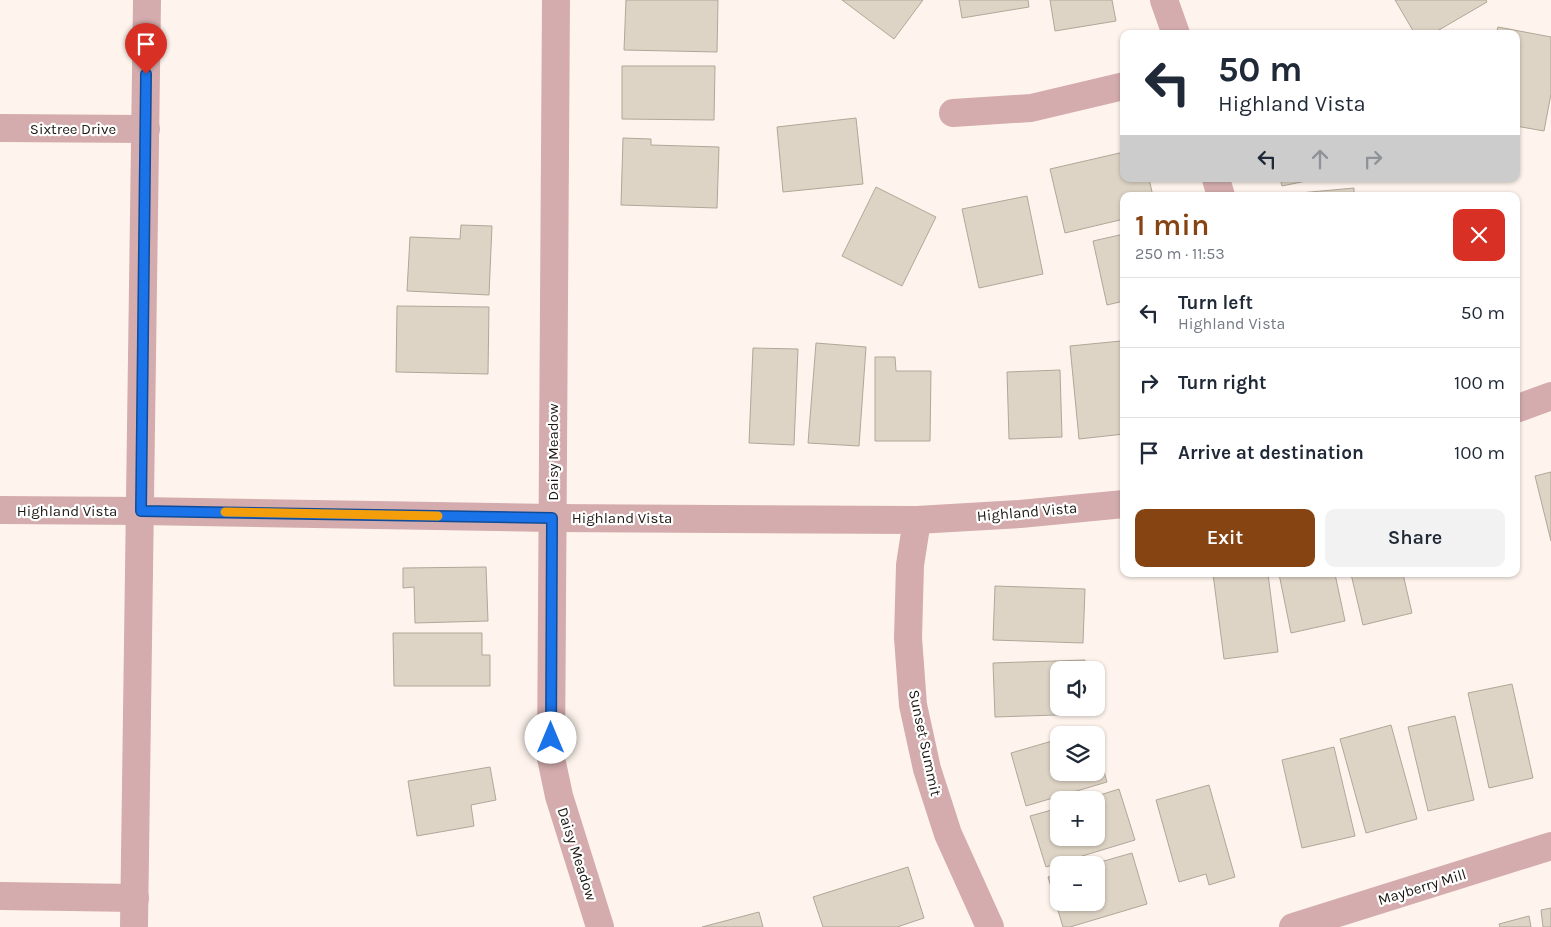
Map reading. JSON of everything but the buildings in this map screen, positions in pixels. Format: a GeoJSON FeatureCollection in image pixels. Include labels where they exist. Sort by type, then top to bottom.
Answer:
{"type":"FeatureCollection","features":[{"type":"Feature","properties":{"kind":"street"},"geometry":{"type":"LineString","coordinates":[[134,927],[146,129],[146,0]]}},
{"type":"Feature","properties":{"kind":"street","name":"Daisy Meadow"},"geometry":{"type":"LineString","coordinates":[[556,0],[551,758],[559,796],[600,927]]}},
{"type":"Feature","properties":{"kind":"street"},"geometry":{"type":"LineString","coordinates":[[1164,0],[1175,30]]}},
{"type":"Feature","properties":{"kind":"street"},"geometry":{"type":"LineString","coordinates":[[953,113],[1031,108],[1120,87]]}},
{"type":"Feature","properties":{"kind":"street","name":"Sixtree Drive"},"geometry":{"type":"LineString","coordinates":[[0,128],[146,129]]}},
{"type":"Feature","properties":{"kind":"street"},"geometry":{"type":"LineString","coordinates":[[1520,408],[1551,396]]}},
{"type":"Feature","properties":{"kind":"street","name":"Highland Vista"},"geometry":{"type":"LineString","coordinates":[[0,510],[552,518],[918,520],[1020,514],[1120,504]]}},
{"type":"Feature","properties":{"kind":"street","name":"Sunset Summit"},"geometry":{"type":"LineString","coordinates":[[918,520],[910,565],[908,638],[913,705],[927,768],[948,834],[990,927]]}},
{"type":"Feature","properties":{"kind":"street","name":"Mayberry Mill"},"geometry":{"type":"LineString","coordinates":[[1293,927],[1551,846]]}},
{"type":"Feature","properties":{"kind":"street"},"geometry":{"type":"LineString","coordinates":[[0,896],[135,898]]}},
{"type":"Feature","properties":{"kind":"slow traffic"},"geometry":{"type":"LineString","coordinates":[[225,512],[438,516]]}},
{"type":"Feature","properties":{"kind":"route"},"geometry":{"type":"LineString","coordinates":[[146,74],[141,511],[552,518],[551,738]]}}]}
